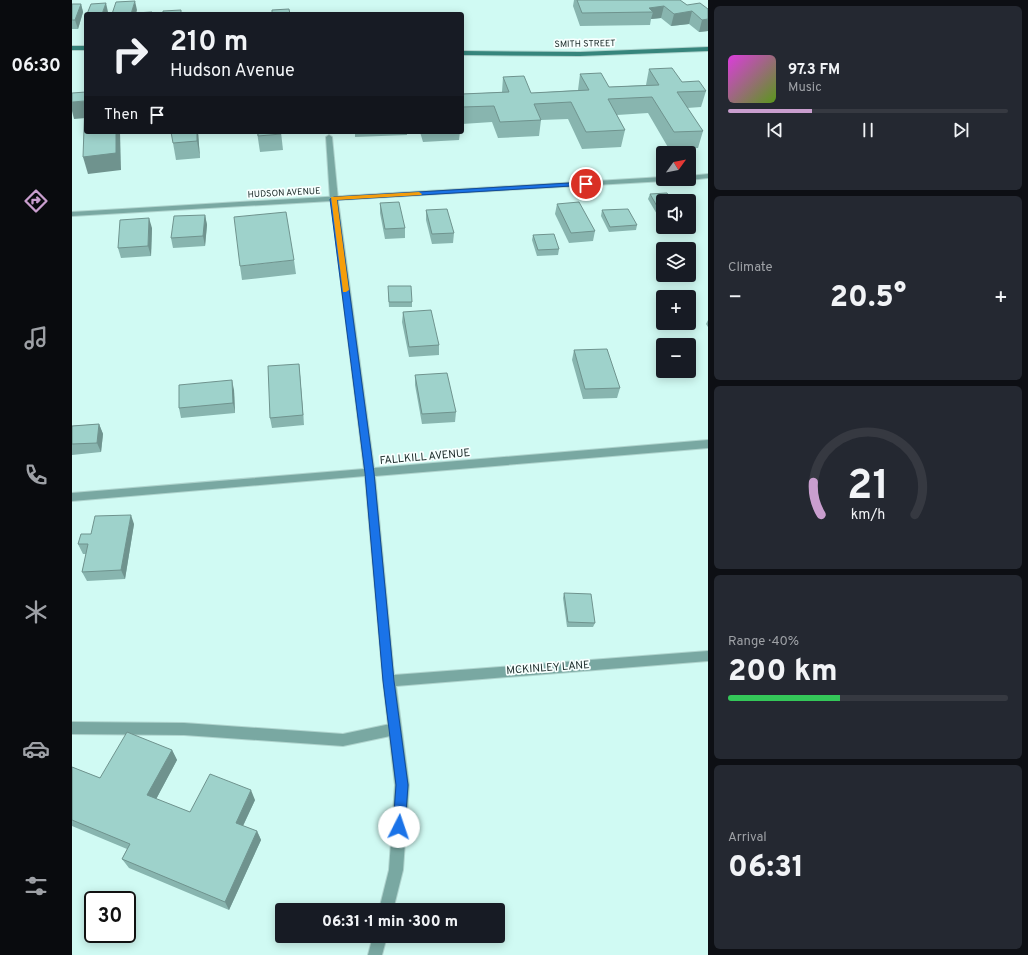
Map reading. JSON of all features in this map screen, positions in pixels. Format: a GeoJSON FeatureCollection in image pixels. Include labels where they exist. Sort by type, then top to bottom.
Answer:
{"type":"FeatureCollection","features":[{"type":"Feature","properties":{"kind":"street"},"geometry":{"type":"LineString","coordinates":[[72,48],[84,48]]}},
{"type":"Feature","properties":{"kind":"street","name":"SMITH STREET"},"geometry":{"type":"LineString","coordinates":[[464,53],[580,54],[708,49]]}},
{"type":"Feature","properties":{"kind":"street"},"geometry":{"type":"LineString","coordinates":[[329,137],[334,199],[370,473],[389,681],[402,785],[396,870],[388,903]]}},
{"type":"Feature","properties":{"kind":"street"},"geometry":{"type":"LineString","coordinates":[[696,177],[708,176]]}},
{"type":"Feature","properties":{"kind":"street","name":"HUDSON AVENUE"},"geometry":{"type":"LineString","coordinates":[[72,214],[656,180]]}},
{"type":"Feature","properties":{"kind":"street","name":"FALLKILL AVENUE"},"geometry":{"type":"LineString","coordinates":[[72,497],[708,444]]}},
{"type":"Feature","properties":{"kind":"street","name":"MCKINLEY LANE"},"geometry":{"type":"LineString","coordinates":[[389,681],[708,656]]}},
{"type":"Feature","properties":{"kind":"street"},"geometry":{"type":"LineString","coordinates":[[72,728],[184,729],[343,740],[395,729]]}},
{"type":"Feature","properties":{"kind":"street"},"geometry":{"type":"LineString","coordinates":[[375,955],[378,943]]}},
{"type":"Feature","properties":{"kind":"building"},"geometry":{"type":"Polygon","coordinates":[[[577,0],[680,0],[687,5],[700,3],[708,9],[708,19],[702,20],[692,11],[674,14],[664,6],[649,8],[653,12],[582,13],[577,0]]]}},
{"type":"Feature","properties":{"kind":"building"},"geometry":{"type":"Polygon","coordinates":[[[135,1],[132,12],[113,12],[116,2],[135,1]]]}},
{"type":"Feature","properties":{"kind":"building"},"geometry":{"type":"Polygon","coordinates":[[[106,3],[103,12],[88,12],[91,4],[106,3]]]}},
{"type":"Feature","properties":{"kind":"building"},"geometry":{"type":"Polygon","coordinates":[[[72,4],[81,4],[75,20],[72,20],[72,4]]]}},
{"type":"Feature","properties":{"kind":"building"},"geometry":{"type":"Polygon","coordinates":[[[289,9],[290,12],[272,12],[272,10],[289,9]]]}},
{"type":"Feature","properties":{"kind":"building"},"geometry":{"type":"Polygon","coordinates":[[[181,10],[181,12],[163,12],[181,10]]]}},
{"type":"Feature","properties":{"kind":"building"},"geometry":{"type":"Polygon","coordinates":[[[672,68],[682,82],[699,81],[706,91],[677,92],[703,131],[674,132],[652,97],[608,99],[625,130],[586,132],[571,102],[534,104],[541,120],[500,122],[494,106],[464,107],[464,94],[509,92],[503,77],[524,76],[531,93],[589,90],[580,74],[601,73],[609,87],[659,85],[649,69],[672,68]]]}},
{"type":"Feature","properties":{"kind":"building"},"geometry":{"type":"Polygon","coordinates":[[[84,92],[84,101],[72,102],[72,93],[84,92]]]}},
{"type":"Feature","properties":{"kind":"building"},"geometry":{"type":"Polygon","coordinates":[[[84,129],[84,134],[116,134],[116,153],[83,157],[84,129]]]}},
{"type":"Feature","properties":{"kind":"building"},"geometry":{"type":"Polygon","coordinates":[[[171,134],[197,134],[197,141],[173,143],[171,134]]]}},
{"type":"Feature","properties":{"kind":"building"},"geometry":{"type":"Polygon","coordinates":[[[258,134],[281,134],[258,136],[258,134]]]}},
{"type":"Feature","properties":{"kind":"building"},"geometry":{"type":"Polygon","coordinates":[[[667,193],[668,194],[656,194],[656,204],[650,194],[667,193]]]}},
{"type":"Feature","properties":{"kind":"building"},"geometry":{"type":"Polygon","coordinates":[[[399,202],[405,228],[385,229],[380,203],[399,202]]]}},
{"type":"Feature","properties":{"kind":"building"},"geometry":{"type":"Polygon","coordinates":[[[579,202],[595,231],[571,233],[557,204],[579,202]]]}},
{"type":"Feature","properties":{"kind":"building"},"geometry":{"type":"Polygon","coordinates":[[[447,209],[454,233],[432,234],[426,210],[447,209]]]}},
{"type":"Feature","properties":{"kind":"building"},"geometry":{"type":"Polygon","coordinates":[[[628,209],[637,225],[610,227],[602,210],[628,209]]]}},
{"type":"Feature","properties":{"kind":"building"},"geometry":{"type":"Polygon","coordinates":[[[286,212],[294,260],[240,266],[234,217],[286,212]]]}},
{"type":"Feature","properties":{"kind":"building"},"geometry":{"type":"Polygon","coordinates":[[[205,215],[203,236],[171,238],[174,216],[205,215]]]}},
{"type":"Feature","properties":{"kind":"building"},"geometry":{"type":"Polygon","coordinates":[[[149,218],[148,246],[118,248],[120,220],[149,218]]]}},
{"type":"Feature","properties":{"kind":"building"},"geometry":{"type":"Polygon","coordinates":[[[554,234],[559,249],[538,250],[533,235],[554,234]]]}},
{"type":"Feature","properties":{"kind":"building"},"geometry":{"type":"Polygon","coordinates":[[[388,286],[411,286],[412,302],[389,302],[388,286]]]}},
{"type":"Feature","properties":{"kind":"building"},"geometry":{"type":"Polygon","coordinates":[[[431,310],[439,345],[409,347],[403,312],[431,310]]]}},
{"type":"Feature","properties":{"kind":"building"},"geometry":{"type":"Polygon","coordinates":[[[607,349],[620,388],[585,389],[574,350],[607,349]]]}},
{"type":"Feature","properties":{"kind":"building"},"geometry":{"type":"Polygon","coordinates":[[[299,364],[303,415],[270,418],[268,366],[299,364]]]}},
{"type":"Feature","properties":{"kind":"building"},"geometry":{"type":"Polygon","coordinates":[[[447,373],[456,412],[422,414],[415,375],[447,373]]]}},
{"type":"Feature","properties":{"kind":"building"},"geometry":{"type":"Polygon","coordinates":[[[232,380],[233,403],[179,408],[179,385],[232,380]]]}},
{"type":"Feature","properties":{"kind":"building"},"geometry":{"type":"Polygon","coordinates":[[[99,424],[97,443],[72,444],[72,426],[99,424]]]}},
{"type":"Feature","properties":{"kind":"building"},"geometry":{"type":"Polygon","coordinates":[[[131,515],[121,570],[82,572],[88,544],[78,544],[81,534],[91,534],[95,516],[131,515]]]}},
{"type":"Feature","properties":{"kind":"building"},"geometry":{"type":"Polygon","coordinates":[[[564,593],[591,594],[595,623],[568,622],[564,593]]]}},
{"type":"Feature","properties":{"kind":"building"},"geometry":{"type":"Polygon","coordinates":[[[127,732],[172,750],[147,795],[190,812],[210,774],[251,790],[236,823],[257,831],[225,902],[122,859],[130,844],[72,820],[72,767],[100,778],[127,732]]]}},
{"type":"Feature","properties":{"kind":"slow traffic"},"geometry":{"type":"LineString","coordinates":[[346,290],[334,199],[419,194]]}},
{"type":"Feature","properties":{"kind":"route"},"geometry":{"type":"LineString","coordinates":[[399,827],[402,785],[389,681],[370,473],[334,199],[586,184]]}}]}
